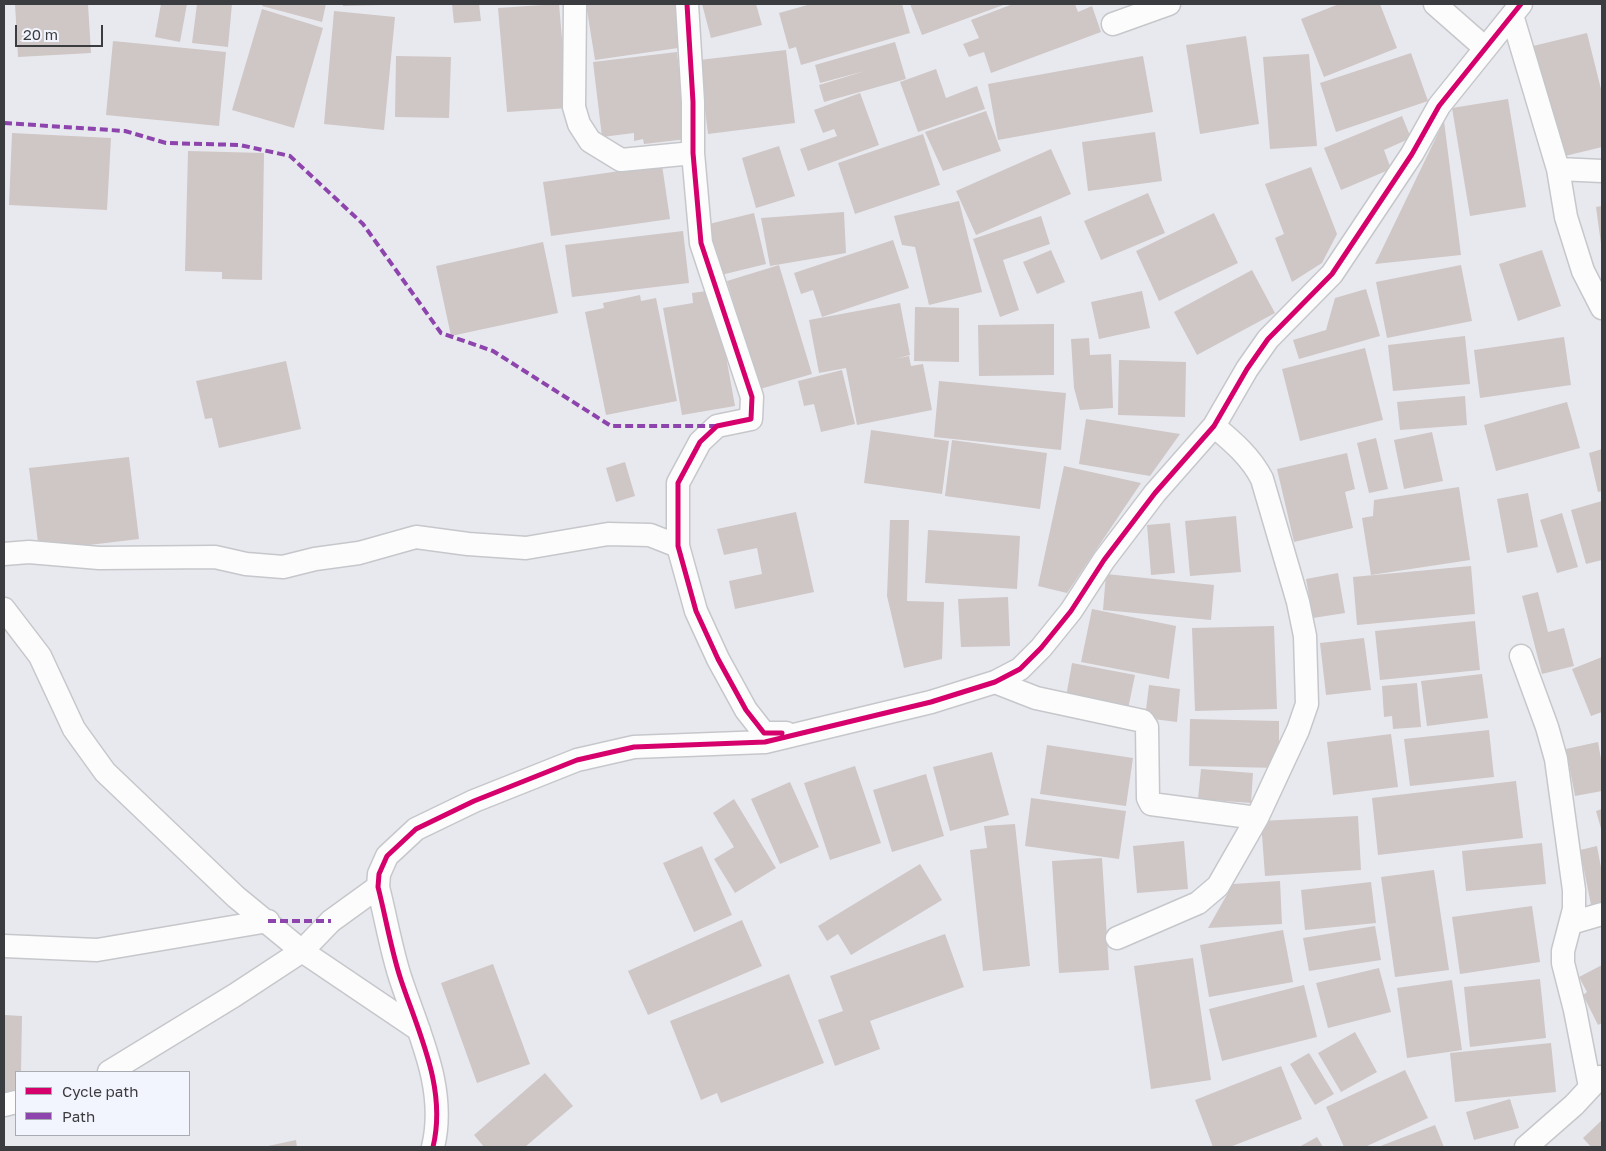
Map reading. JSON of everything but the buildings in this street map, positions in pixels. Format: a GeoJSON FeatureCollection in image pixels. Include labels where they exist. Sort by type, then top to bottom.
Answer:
{"type":"FeatureCollection","features":[{"type":"Feature","properties":{"kind":"street"},"geometry":{"type":"LineString","coordinates":[[575,4],[574,107],[579,124],[590,141],[621,160],[693,153]]}},
{"type":"Feature","properties":{"kind":"street"},"geometry":{"type":"LineString","coordinates":[[687,4],[693,102],[693,153],[701,243],[752,398],[752,410],[751,419],[717,426],[700,442],[678,483],[678,546],[696,611],[718,659],[746,710],[764,733],[812,732]]}},
{"type":"Feature","properties":{"kind":"street"},"geometry":{"type":"LineString","coordinates":[[1113,24],[1169,4]]}},
{"type":"Feature","properties":{"kind":"street"},"geometry":{"type":"LineString","coordinates":[[1435,4],[1485,48]]}},
{"type":"Feature","properties":{"kind":"street"},"geometry":{"type":"LineString","coordinates":[[433,1147],[437,1129],[431,1066],[400,979],[378,887],[379,874],[387,856],[416,829],[474,801],[577,760],[634,747],[748,744],[812,732],[931,702],[995,682],[1020,668],[1041,648],[1071,610],[1104,560],[1155,493],[1214,426],[1247,368],[1268,339],[1332,274],[1412,154],[1439,106],[1516,10]]}},
{"type":"Feature","properties":{"kind":"street"},"geometry":{"type":"LineString","coordinates":[[1516,10],[1558,169],[1566,217],[1583,271],[1602,308]]}},
{"type":"Feature","properties":{"kind":"street"},"geometry":{"type":"LineString","coordinates":[[1558,169],[1602,171]]}},
{"type":"Feature","properties":{"kind":"street"},"geometry":{"type":"LineString","coordinates":[[1117,938],[1198,903],[1218,886],[1257,818],[1298,730],[1307,704],[1305,636],[1298,602],[1262,479],[1257,469],[1236,445],[1214,426]]}},
{"type":"Feature","properties":{"kind":"street"},"geometry":{"type":"LineString","coordinates":[[4,554],[28,552],[99,558],[215,557],[246,564],[283,567],[315,559],[359,553],[416,537],[468,544],[526,548],[608,534],[650,536],[678,546]]}},
{"type":"Feature","properties":{"kind":"street"},"geometry":{"type":"LineString","coordinates":[[4,609],[40,656],[74,729],[105,772],[236,897],[268,921],[302,951],[419,1030]]}},
{"type":"Feature","properties":{"kind":"street"},"geometry":{"type":"LineString","coordinates":[[1521,656],[1547,727],[1556,759],[1574,890],[1574,909],[1563,951],[1563,963],[1596,1081],[1526,1147]]}},
{"type":"Feature","properties":{"kind":"street"},"geometry":{"type":"LineString","coordinates":[[995,682],[1036,698],[1143,721],[1148,727],[1148,798],[1151,804],[1257,818]]}},
{"type":"Feature","properties":{"kind":"street"},"geometry":{"type":"LineString","coordinates":[[111,1071],[235,995],[302,951],[331,921],[378,887]]}},
{"type":"Feature","properties":{"kind":"street"},"geometry":{"type":"LineString","coordinates":[[1571,923],[1602,914]]}},
{"type":"Feature","properties":{"kind":"street"},"geometry":{"type":"LineString","coordinates":[[4,946],[96,950],[268,921]]}},
{"type":"Feature","properties":{"kind":"marked path"},"geometry":{"type":"LineString","coordinates":[[4,123],[125,131],[166,143],[240,145],[290,156],[363,224],[441,333],[493,351],[611,426],[717,426]]}},
{"type":"Feature","properties":{"kind":"marked path"},"geometry":{"type":"LineString","coordinates":[[268,921],[331,921]]}},
{"type":"Feature","properties":{"kind":"cycle path"},"geometry":{"type":"LineString","coordinates":[[687,4],[693,102],[693,153],[701,243],[752,397],[751,419],[717,426],[700,442],[678,483],[678,546],[696,611],[718,659],[746,710],[764,733],[782,733]]}},
{"type":"Feature","properties":{"kind":"cycle path"},"geometry":{"type":"LineString","coordinates":[[433,1147],[436,1125],[434,1083],[423,1041],[397,969],[378,887],[379,874],[387,856],[416,829],[474,801],[577,760],[634,747],[765,742],[931,702],[995,682],[1020,669],[1041,648],[1071,611],[1104,560],[1155,493],[1214,426],[1247,369],[1268,339],[1332,274],[1412,154],[1439,106],[1521,4]]}}]}
